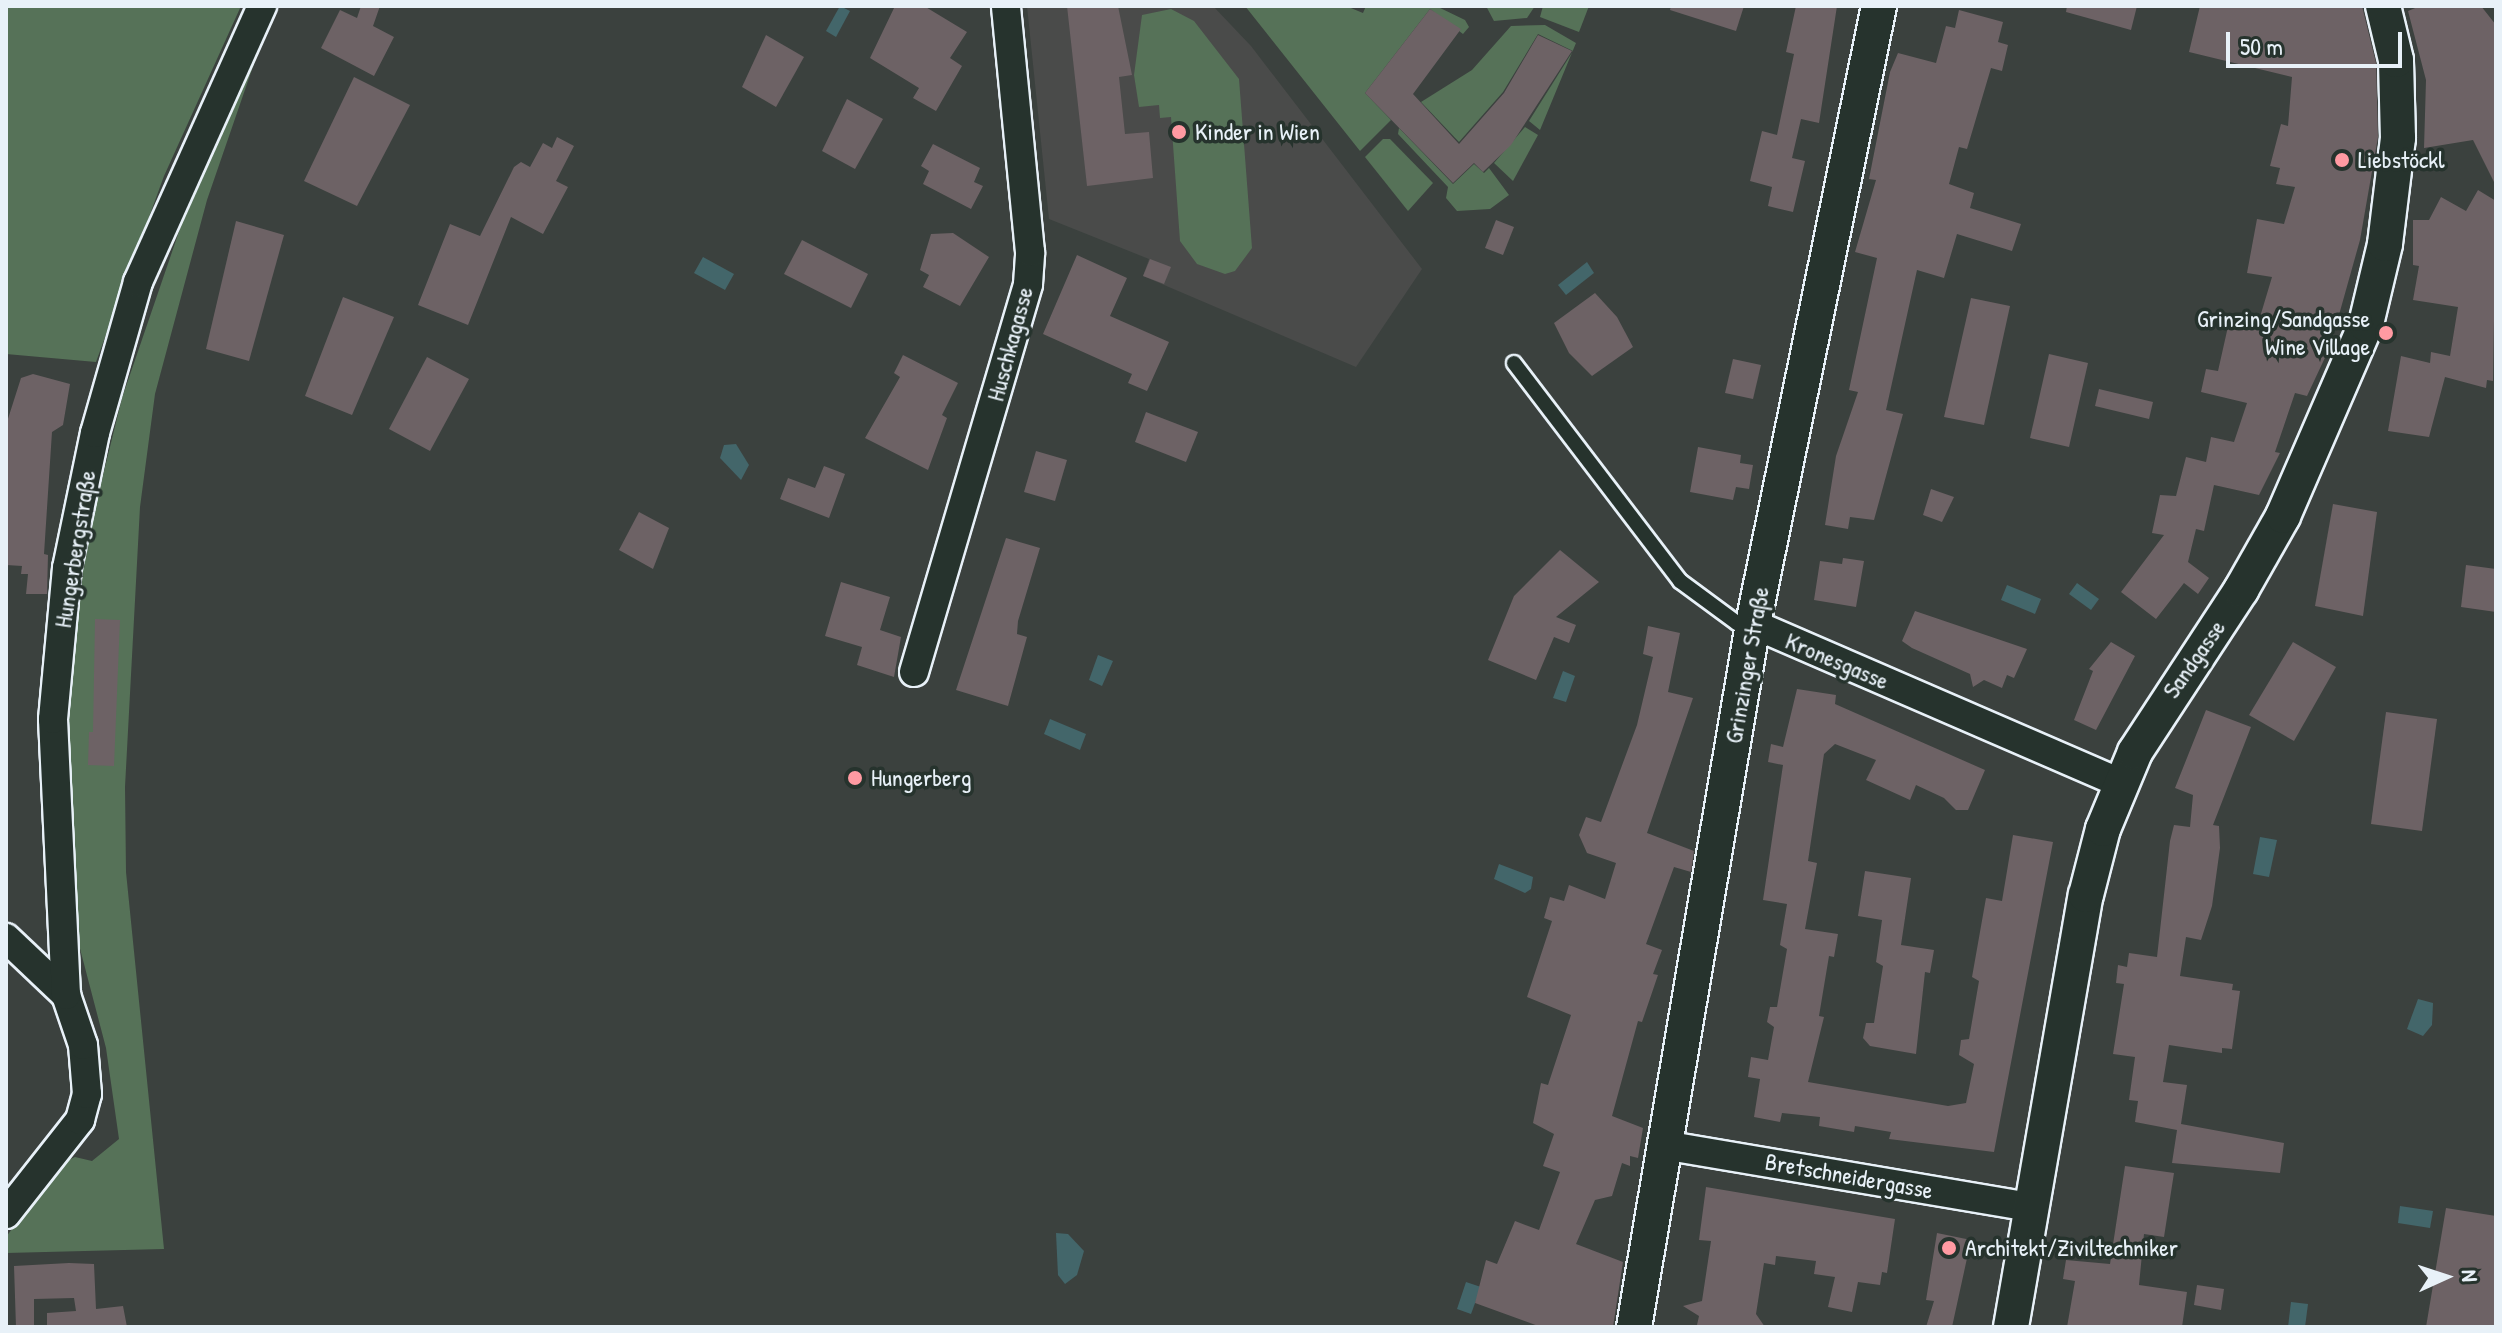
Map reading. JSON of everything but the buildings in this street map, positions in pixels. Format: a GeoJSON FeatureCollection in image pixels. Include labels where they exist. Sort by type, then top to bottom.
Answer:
{"type":"FeatureCollection","features":[{"type":"Feature","properties":{"kind":"street","name":"Hungerbergstraße"},"geometry":{"type":"LineString","coordinates":[[6,1214],[80,1120],[89,1072],[66,995],[53,719],[67,568],[95,433],[138,282],[262,6]]}},
{"type":"Feature","properties":{"kind":"street","name":"Huschkagasse"},"geometry":{"type":"LineString","coordinates":[[914,672],[1028,284],[1030,252],[1006,6]]}},
{"type":"Feature","properties":{"kind":"street","name":"Grinzinger Straße"},"geometry":{"type":"LineString","coordinates":[[1634,1327],[1753,624],[1879,6]]}},
{"type":"Feature","properties":{"kind":"street","name":"Sandgasse"},"geometry":{"type":"LineString","coordinates":[[2011,1327],[2086,895],[2121,783],[2155,718],[2234,602],[2283,516],[2366,324],[2385,244],[2398,138],[2397,72],[2383,6]]}},
{"type":"Feature","properties":{"kind":"street","name":"Kronesgasse"},"geometry":{"type":"LineString","coordinates":[[1753,624],[2121,783]]}},
{"type":"Feature","properties":{"kind":"street"},"geometry":{"type":"LineString","coordinates":[[6,938],[66,995]]}},
{"type":"Feature","properties":{"kind":"street","name":"Bretschneidergasse"},"geometry":{"type":"LineString","coordinates":[[1663,1145],[2034,1208]]}},
{"type":"Feature","properties":{"kind":"lane","name":"Kronesgasse"},"geometry":{"type":"LineString","coordinates":[[1514,363],[1680,581],[1737,623],[1753,624]]}},
{"type":"Feature","properties":{"kind":"shaded area","name":"Kinder in Wien"},"geometry":{"type":"Polygon","coordinates":[[[1027,6],[1213,6],[1251,46],[1422,269],[1356,367],[1143,276],[1149,259],[1049,219],[1027,6]]]}},
{"type":"Feature","properties":{"kind":"green space"},"geometry":{"type":"Polygon","coordinates":[[[6,6],[241,6],[164,176],[96,362],[6,354],[6,6]]]}},
{"type":"Feature","properties":{"kind":"green space"},"geometry":{"type":"Polygon","coordinates":[[[1245,6],[1346,6],[1363,13],[1366,6],[1436,6],[1465,20],[1469,27],[1463,34],[1430,9],[1365,93],[1391,120],[1360,151],[1245,6]]]}},
{"type":"Feature","properties":{"kind":"green space"},"geometry":{"type":"Polygon","coordinates":[[[1486,6],[1535,6],[1527,18],[1494,21],[1486,6]]]}},
{"type":"Feature","properties":{"kind":"green space"},"geometry":{"type":"Polygon","coordinates":[[[1543,6],[1589,6],[1579,32],[1540,17],[1543,6]]]}},
{"type":"Feature","properties":{"kind":"green space"},"geometry":{"type":"Polygon","coordinates":[[[1171,9],[1194,21],[1239,79],[1252,248],[1235,271],[1225,274],[1197,264],[1180,241],[1171,117],[1160,118],[1159,105],[1139,107],[1134,75],[1142,15],[1171,9]]]}},
{"type":"Feature","properties":{"kind":"green space"},"geometry":{"type":"Polygon","coordinates":[[[1545,25],[1576,43],[1573,51],[1538,34],[1503,92],[1459,142],[1421,102],[1472,70],[1511,26],[1545,25]]]}},
{"type":"Feature","properties":{"kind":"green space"},"geometry":{"type":"Polygon","coordinates":[[[252,49],[258,52],[207,200],[155,394],[140,507],[125,787],[126,872],[164,1249],[6,1253],[6,1237],[60,1164],[75,1157],[92,1161],[119,1139],[106,1048],[78,941],[64,738],[78,577],[122,398],[185,214],[252,49]]]}},
{"type":"Feature","properties":{"kind":"green space"},"geometry":{"type":"Polygon","coordinates":[[[1572,52],[1540,130],[1529,121],[1572,52]]]}},
{"type":"Feature","properties":{"kind":"green space"},"geometry":{"type":"Polygon","coordinates":[[[1525,127],[1538,135],[1513,181],[1494,163],[1525,127]]]}},
{"type":"Feature","properties":{"kind":"green space"},"geometry":{"type":"Polygon","coordinates":[[[1399,128],[1453,184],[1474,164],[1484,173],[1489,168],[1509,195],[1490,209],[1457,211],[1446,198],[1448,187],[1398,134],[1399,128]]]}},
{"type":"Feature","properties":{"kind":"green space"},"geometry":{"type":"Polygon","coordinates":[[[1383,139],[1390,139],[1433,183],[1408,211],[1365,157],[1383,139]]]}},
{"type":"Feature","properties":{"kind":"water"},"geometry":{"type":"Polygon","coordinates":[[[840,6],[850,11],[836,37],[826,31],[840,6]]]}},
{"type":"Feature","properties":{"kind":"water"},"geometry":{"type":"Polygon","coordinates":[[[703,257],[734,274],[725,290],[694,273],[703,257]]]}},
{"type":"Feature","properties":{"kind":"water"},"geometry":{"type":"Polygon","coordinates":[[[1587,262],[1594,273],[1566,295],[1558,285],[1587,262]]]}},
{"type":"Feature","properties":{"kind":"water"},"geometry":{"type":"Polygon","coordinates":[[[736,444],[749,465],[741,480],[720,458],[724,445],[736,444]]]}},
{"type":"Feature","properties":{"kind":"water"},"geometry":{"type":"Polygon","coordinates":[[[2077,583],[2099,599],[2091,610],[2069,594],[2077,583]]]}},
{"type":"Feature","properties":{"kind":"water"},"geometry":{"type":"Polygon","coordinates":[[[2007,585],[2041,599],[2035,614],[2001,600],[2007,585]]]}},
{"type":"Feature","properties":{"kind":"water"},"geometry":{"type":"Polygon","coordinates":[[[1098,655],[1113,661],[1102,686],[1089,680],[1098,655]]]}},
{"type":"Feature","properties":{"kind":"water"},"geometry":{"type":"Polygon","coordinates":[[[1563,671],[1575,676],[1566,702],[1553,698],[1563,671]]]}},
{"type":"Feature","properties":{"kind":"water"},"geometry":{"type":"Polygon","coordinates":[[[1050,719],[1086,734],[1080,750],[1044,734],[1050,719]]]}},
{"type":"Feature","properties":{"kind":"water"},"geometry":{"type":"Polygon","coordinates":[[[2260,837],[2277,840],[2269,877],[2253,874],[2260,837]]]}},
{"type":"Feature","properties":{"kind":"water"},"geometry":{"type":"Polygon","coordinates":[[[1499,864],[1533,877],[1531,889],[1525,893],[1494,879],[1499,864]]]}},
{"type":"Feature","properties":{"kind":"water"},"geometry":{"type":"Polygon","coordinates":[[[2418,999],[2433,1003],[2432,1025],[2423,1036],[2407,1029],[2418,999]]]}},
{"type":"Feature","properties":{"kind":"water"},"geometry":{"type":"Polygon","coordinates":[[[2400,1206],[2433,1211],[2430,1228],[2398,1223],[2400,1206]]]}},
{"type":"Feature","properties":{"kind":"water"},"geometry":{"type":"Polygon","coordinates":[[[1056,1233],[1068,1234],[1084,1251],[1077,1275],[1065,1284],[1058,1275],[1056,1233]]]}},
{"type":"Feature","properties":{"kind":"water"},"geometry":{"type":"Polygon","coordinates":[[[1466,1282],[1481,1287],[1471,1314],[1457,1309],[1466,1282]]]}},
{"type":"Feature","properties":{"kind":"water"},"geometry":{"type":"Polygon","coordinates":[[[2291,1302],[2308,1304],[2305,1327],[2288,1327],[2291,1302]]]}},
{"type":"Feature","properties":{"kind":"place","name":"Kinder in Wien"},"geometry":{"type":"Point","coordinates":[1179,132]}},
{"type":"Feature","properties":{"kind":"place","name":"Liebstöckl"},"geometry":{"type":"Point","coordinates":[2342,160]}},
{"type":"Feature","properties":{"kind":"place","name":"Grinzing/Sandgasse Wine Village"},"geometry":{"type":"Point","coordinates":[2386,333]}},
{"type":"Feature","properties":{"kind":"place","name":"Hungerberg"},"geometry":{"type":"Point","coordinates":[855,778]}},
{"type":"Feature","properties":{"kind":"place","name":"Architekt/Ziviltechniker"},"geometry":{"type":"Point","coordinates":[1949,1248]}}]}
